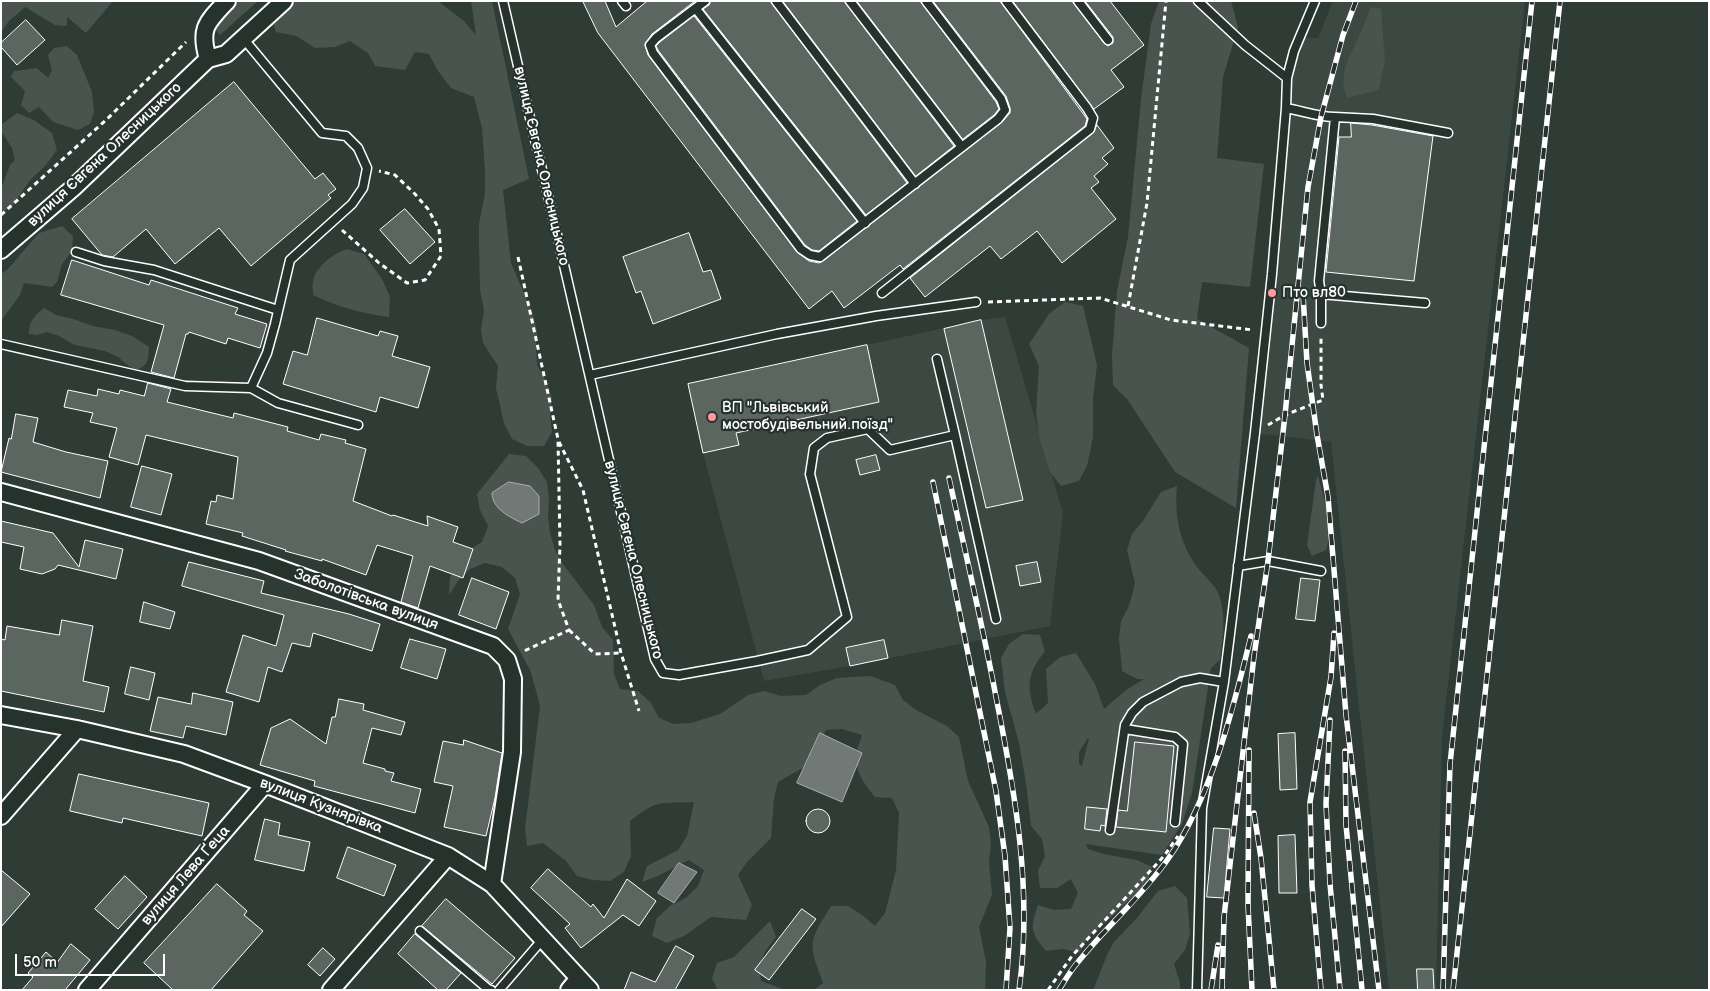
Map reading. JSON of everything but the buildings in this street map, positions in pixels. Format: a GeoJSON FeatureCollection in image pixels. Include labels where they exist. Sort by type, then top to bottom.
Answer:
{"type":"FeatureCollection","features":[{"type":"Feature","properties":{"kind":"street"},"geometry":{"type":"LineString","coordinates":[[208,59],[202,42],[208,20],[227,1]]}},
{"type":"Feature","properties":{"kind":"street","name":"вулиця Євгена Олесницького"},"geometry":{"type":"LineString","coordinates":[[1,250],[72,188],[208,59],[226,54],[284,1]]}},
{"type":"Feature","properties":{"kind":"street","name":"Заболотівська вулиця"},"geometry":{"type":"LineString","coordinates":[[1,492],[259,561],[493,646],[507,660]]}},
{"type":"Feature","properties":{"kind":"street"},"geometry":{"type":"LineString","coordinates":[[492,884],[512,752],[513,678],[507,660]]}},
{"type":"Feature","properties":{"kind":"street","name":"вулиця Кузнярівка"},"geometry":{"type":"LineString","coordinates":[[1,715],[77,729],[184,754],[448,856],[492,884],[543,939],[579,986]]}},
{"type":"Feature","properties":{"kind":"street"},"geometry":{"type":"LineString","coordinates":[[1,816],[77,729]]}},
{"type":"Feature","properties":{"kind":"street","name":"вулиця Лева Ґеца"},"geometry":{"type":"LineString","coordinates":[[87,990],[265,784]]}},
{"type":"Feature","properties":{"kind":"street"},"geometry":{"type":"LineString","coordinates":[[331,990],[448,856]]}},
{"type":"Feature","properties":{"kind":"lane","name":"вулиця Євгена Олесницького"},"geometry":{"type":"LineString","coordinates":[[503,1],[655,659],[663,672],[679,675],[808,650],[847,617],[810,474],[814,448],[827,438],[868,429],[890,450],[955,435]]}},
{"type":"Feature","properties":{"kind":"lane"},"geometry":{"type":"LineString","coordinates":[[705,1],[656,38],[650,45],[652,53],[801,249],[810,255],[820,257],[998,119],[1005,110],[1001,100],[926,1]]}},
{"type":"Feature","properties":{"kind":"lane"},"geometry":{"type":"LineString","coordinates":[[776,1],[915,184]]}},
{"type":"Feature","properties":{"kind":"lane"},"geometry":{"type":"LineString","coordinates":[[850,1],[962,147]]}},
{"type":"Feature","properties":{"kind":"lane"},"geometry":{"type":"LineString","coordinates":[[882,293],[1090,129],[1093,118],[1087,108],[1006,1]]}},
{"type":"Feature","properties":{"kind":"lane"},"geometry":{"type":"LineString","coordinates":[[1078,1],[1108,40]]}},
{"type":"Feature","properties":{"kind":"lane"},"geometry":{"type":"LineString","coordinates":[[1198,1],[1245,45],[1287,78]]}},
{"type":"Feature","properties":{"kind":"lane"},"geometry":{"type":"LineString","coordinates":[[1197,990],[1202,808],[1224,682],[1255,433],[1266,332],[1287,78],[1294,51],[1315,1]]}},
{"type":"Feature","properties":{"kind":"lane"},"geometry":{"type":"LineString","coordinates":[[696,9],[865,223]]}},
{"type":"Feature","properties":{"kind":"lane"},"geometry":{"type":"LineString","coordinates":[[243,38],[322,134],[346,136],[358,148],[366,168],[362,188],[352,204],[290,260],[266,353],[251,388]]}},
{"type":"Feature","properties":{"kind":"lane"},"geometry":{"type":"LineString","coordinates":[[1286,108],[1306,111],[1321,117],[1373,119],[1448,133]]}},
{"type":"Feature","properties":{"kind":"lane"},"geometry":{"type":"LineString","coordinates":[[1321,324],[1319,281],[1336,117]]}},
{"type":"Feature","properties":{"kind":"lane"},"geometry":{"type":"LineString","coordinates":[[76,252],[104,261],[154,270],[278,310]]}},
{"type":"Feature","properties":{"kind":"lane"},"geometry":{"type":"LineString","coordinates":[[1321,294],[1425,303]]}},
{"type":"Feature","properties":{"kind":"lane"},"geometry":{"type":"LineString","coordinates":[[590,375],[777,334],[876,316],[976,302]]}},
{"type":"Feature","properties":{"kind":"lane"},"geometry":{"type":"LineString","coordinates":[[1,344],[185,386],[251,388],[278,403],[358,425]]}},
{"type":"Feature","properties":{"kind":"lane"},"geometry":{"type":"LineString","coordinates":[[937,359],[996,619]]}},
{"type":"Feature","properties":{"kind":"lane"},"geometry":{"type":"LineString","coordinates":[[1238,566],[1268,561],[1321,571]]}},
{"type":"Feature","properties":{"kind":"lane"},"geometry":{"type":"LineString","coordinates":[[1110,830],[1125,725],[1132,713],[1143,702],[1181,682],[1200,678],[1224,682]]}},
{"type":"Feature","properties":{"kind":"lane"},"geometry":{"type":"LineString","coordinates":[[1125,729],[1175,736],[1183,744],[1175,822]]}},
{"type":"Feature","properties":{"kind":"lane"},"geometry":{"type":"LineString","coordinates":[[420,931],[491,990]]}},
{"type":"Feature","properties":{"kind":"lane"},"geometry":{"type":"LineString","coordinates":[[499,990],[543,939]]}},
{"type":"Feature","properties":{"kind":"path"},"geometry":{"type":"LineString","coordinates":[[1128,306],[1147,203],[1166,1]]}},
{"type":"Feature","properties":{"kind":"path"},"geometry":{"type":"LineString","coordinates":[[1,216],[106,120],[208,20]]}},
{"type":"Feature","properties":{"kind":"path"},"geometry":{"type":"LineString","coordinates":[[333,221],[379,263],[407,282],[425,280],[441,256],[439,229],[428,209],[395,176],[366,168]]}},
{"type":"Feature","properties":{"kind":"path"},"geometry":{"type":"LineString","coordinates":[[518,257],[558,439],[560,544],[558,600],[569,630],[595,654],[621,653]]}},
{"type":"Feature","properties":{"kind":"path"},"geometry":{"type":"LineString","coordinates":[[976,302],[1100,298],[1171,320],[1266,332]]}},
{"type":"Feature","properties":{"kind":"path"},"geometry":{"type":"LineString","coordinates":[[1255,433],[1285,416],[1323,400],[1321,385],[1321,324]]}},
{"type":"Feature","properties":{"kind":"path"},"geometry":{"type":"LineString","coordinates":[[558,439],[583,490],[621,653],[639,711]]}},
{"type":"Feature","properties":{"kind":"path"},"geometry":{"type":"LineString","coordinates":[[507,660],[569,630]]}},
{"type":"Feature","properties":{"kind":"path"},"geometry":{"type":"LineString","coordinates":[[1048,990],[1072,956],[1164,856],[1179,834]]}},
{"type":"Feature","properties":{"kind":"shaded area"},"geometry":{"type":"Polygon","coordinates":[[[1,1],[113,1],[86,33],[67,17],[67,26],[55,25],[25,7],[9,21],[1,32],[1,1]]]}},
{"type":"Feature","properties":{"kind":"shaded area"},"geometry":{"type":"Polygon","coordinates":[[[237,1],[258,1],[220,35],[212,25],[237,1]]]}},
{"type":"Feature","properties":{"kind":"shaded area"},"geometry":{"type":"Polygon","coordinates":[[[286,1],[438,1],[464,21],[476,35],[471,1],[492,1],[529,179],[503,190],[511,263],[533,314],[537,331],[537,365],[546,381],[552,398],[550,415],[552,432],[544,446],[527,446],[512,439],[504,423],[496,388],[498,366],[483,343],[481,330],[484,310],[480,290],[479,224],[485,193],[485,170],[482,128],[474,97],[451,88],[438,71],[429,54],[415,52],[405,70],[375,66],[368,53],[350,41],[335,47],[315,48],[296,36],[276,32],[271,16],[286,1]]]}},
{"type":"Feature","properties":{"kind":"shaded area"},"geometry":{"type":"Polygon","coordinates":[[[1159,1],[1231,1],[1238,27],[1223,77],[1217,158],[1264,164],[1250,287],[1202,282],[1197,319],[1249,348],[1236,508],[1175,472],[1127,399],[1113,385],[1112,355],[1117,291],[1128,237],[1141,99],[1151,24],[1159,1]]]}},
{"type":"Feature","properties":{"kind":"shaded area"},"geometry":{"type":"Polygon","coordinates":[[[1333,1],[1525,1],[1442,737],[1436,990],[1389,990],[1331,442],[1255,433],[1287,78],[1300,38],[1318,38],[1333,1]]]}},
{"type":"Feature","properties":{"kind":"shaded area"},"geometry":{"type":"Polygon","coordinates":[[[1371,7],[1381,9],[1385,59],[1379,90],[1347,98],[1344,89],[1346,64],[1371,7]]]}},
{"type":"Feature","properties":{"kind":"shaded area"},"geometry":{"type":"Polygon","coordinates":[[[67,46],[77,55],[92,92],[94,112],[90,124],[78,130],[53,122],[39,107],[29,113],[21,105],[25,91],[11,77],[14,71],[37,68],[48,78],[52,70],[48,55],[54,48],[67,46]]]}},
{"type":"Feature","properties":{"kind":"shaded area"},"geometry":{"type":"Polygon","coordinates":[[[17,113],[34,120],[52,133],[57,150],[45,166],[31,179],[10,209],[1,211],[1,189],[10,165],[15,160],[12,148],[1,131],[1,125],[17,113]]]}},
{"type":"Feature","properties":{"kind":"shaded area"},"geometry":{"type":"Polygon","coordinates":[[[62,226],[73,236],[72,251],[62,264],[57,282],[52,287],[24,283],[20,295],[1,321],[1,274],[8,269],[39,233],[62,226]]]}},
{"type":"Feature","properties":{"kind":"shaded area"},"geometry":{"type":"Polygon","coordinates":[[[347,249],[364,254],[382,279],[390,297],[389,317],[350,309],[313,295],[314,277],[321,266],[336,254],[347,249]]]}},
{"type":"Feature","properties":{"kind":"shaded area"},"geometry":{"type":"Polygon","coordinates":[[[1065,302],[1083,306],[1097,365],[1093,399],[1093,437],[1087,466],[1079,481],[1061,486],[1050,472],[1040,440],[1036,414],[1039,366],[1029,344],[1049,314],[1065,302]]]}},
{"type":"Feature","properties":{"kind":"shaded area"},"geometry":{"type":"Polygon","coordinates":[[[44,308],[56,315],[132,336],[149,347],[147,362],[143,367],[135,371],[118,357],[105,351],[75,345],[47,332],[37,335],[29,334],[33,319],[44,308]]]}},
{"type":"Feature","properties":{"kind":"shaded area"},"geometry":{"type":"Polygon","coordinates":[[[1005,317],[1063,513],[1050,626],[850,666],[764,681],[703,453],[688,384],[981,320],[1005,317]]]}},
{"type":"Feature","properties":{"kind":"shaded area"},"geometry":{"type":"Polygon","coordinates":[[[509,454],[526,456],[538,468],[547,482],[550,533],[555,550],[563,564],[594,605],[602,627],[613,640],[614,674],[620,689],[638,691],[651,703],[659,718],[674,724],[691,723],[720,714],[748,695],[764,691],[781,696],[806,695],[820,685],[837,678],[870,676],[895,685],[903,700],[916,710],[947,726],[959,737],[968,781],[989,827],[991,844],[989,862],[992,895],[979,927],[986,962],[985,990],[814,990],[823,983],[813,950],[814,936],[831,906],[848,906],[875,926],[885,913],[896,870],[899,813],[892,798],[875,797],[860,776],[856,757],[862,735],[842,729],[826,730],[813,762],[778,782],[774,798],[771,838],[747,862],[738,875],[752,905],[746,920],[711,917],[684,936],[667,943],[652,936],[657,918],[670,906],[686,898],[698,886],[704,870],[689,860],[642,882],[647,866],[678,850],[687,836],[694,802],[661,803],[647,809],[630,821],[631,856],[624,872],[610,881],[593,880],[577,876],[566,861],[543,843],[527,846],[525,829],[540,706],[531,672],[508,629],[520,594],[515,578],[502,567],[485,563],[470,569],[458,581],[449,595],[450,578],[456,563],[467,551],[482,542],[488,526],[480,510],[477,494],[509,454]]]}},
{"type":"Feature","properties":{"kind":"shaded area"},"geometry":{"type":"Polygon","coordinates":[[[1318,476],[1332,528],[1326,550],[1312,556],[1307,545],[1318,476]]]}},
{"type":"Feature","properties":{"kind":"shaded area"},"geometry":{"type":"Polygon","coordinates":[[[509,482],[530,486],[539,496],[539,514],[522,523],[498,508],[492,493],[509,482]]]}},
{"type":"Feature","properties":{"kind":"shaded area"},"geometry":{"type":"Polygon","coordinates":[[[1177,486],[1176,508],[1182,539],[1197,567],[1217,591],[1223,616],[1220,660],[1211,668],[1192,793],[1182,824],[1162,855],[1086,844],[1088,849],[1103,854],[1137,860],[1152,867],[1147,884],[1088,938],[1079,953],[1063,949],[1046,951],[1033,930],[1038,905],[1054,910],[1071,909],[1078,893],[1071,879],[1057,888],[1040,888],[1038,871],[1045,856],[1042,839],[1031,826],[1019,743],[1005,692],[1001,658],[1009,644],[1023,634],[1040,635],[1045,651],[1035,667],[1030,681],[1031,696],[1036,714],[1048,703],[1046,669],[1060,657],[1076,653],[1095,684],[1104,709],[1126,690],[1144,679],[1137,679],[1122,671],[1119,638],[1121,621],[1129,606],[1135,583],[1127,550],[1132,534],[1143,521],[1161,492],[1177,486]],[[1089,738],[1079,752],[1079,764],[1082,766],[1089,738]]]}},
{"type":"Feature","properties":{"kind":"shaded area"},"geometry":{"type":"Polygon","coordinates":[[[820,733],[862,753],[842,802],[797,783],[820,733]]]}},
{"type":"Feature","properties":{"kind":"shaded area"},"geometry":{"type":"Polygon","coordinates":[[[679,863],[697,872],[674,903],[658,893],[679,863]]]}},
{"type":"Feature","properties":{"kind":"shaded area"},"geometry":{"type":"Polygon","coordinates":[[[1175,886],[1187,898],[1190,934],[1185,950],[1174,964],[1180,983],[1180,990],[1091,990],[1094,988],[1114,942],[1137,918],[1158,891],[1175,886]]]}},
{"type":"Feature","properties":{"kind":"shaded area"},"geometry":{"type":"Polygon","coordinates":[[[770,921],[776,937],[766,950],[759,964],[761,981],[785,990],[718,990],[712,979],[717,963],[734,957],[770,921]]]}},
{"type":"Feature","properties":{"kind":"railway"},"geometry":{"type":"LineString","coordinates":[[1222,990],[1224,917],[1254,656],[1268,561],[1285,415],[1308,187],[1321,117],[1343,35],[1356,1]]}},
{"type":"Feature","properties":{"kind":"railway"},"geometry":{"type":"LineString","coordinates":[[1443,990],[1450,764],[1532,1]]}},
{"type":"Feature","properties":{"kind":"railway"},"geometry":{"type":"LineString","coordinates":[[1453,990],[1560,1]]}},
{"type":"Feature","properties":{"kind":"railway"},"geometry":{"type":"LineString","coordinates":[[1303,294],[1307,363],[1328,497],[1346,715],[1379,990]]}},
{"type":"Feature","properties":{"kind":"railway"},"geometry":{"type":"LineString","coordinates":[[949,478],[991,669],[1010,769],[1020,842],[1024,916],[1019,990]]}},
{"type":"Feature","properties":{"kind":"railway"},"geometry":{"type":"LineString","coordinates":[[933,482],[996,791],[1005,856],[1010,928],[1006,990]]}},
{"type":"Feature","properties":{"kind":"railway"},"geometry":{"type":"LineString","coordinates":[[1321,990],[1312,885],[1310,802],[1331,677],[1334,633]]}},
{"type":"Feature","properties":{"kind":"railway"},"geometry":{"type":"LineString","coordinates":[[1059,990],[1073,968],[1089,949],[1158,873],[1183,834],[1197,808],[1219,751],[1237,693],[1251,636]]}},
{"type":"Feature","properties":{"kind":"railway"},"geometry":{"type":"LineString","coordinates":[[1330,720],[1326,804],[1330,884],[1340,990]]}},
{"type":"Feature","properties":{"kind":"railway"},"geometry":{"type":"LineString","coordinates":[[1249,750],[1248,905],[1252,990]]}},
{"type":"Feature","properties":{"kind":"railway"},"geometry":{"type":"LineString","coordinates":[[1345,751],[1346,825],[1362,990]]}},
{"type":"Feature","properties":{"kind":"railway"},"geometry":{"type":"LineString","coordinates":[[1254,813],[1261,858],[1274,990]]}},
{"type":"Feature","properties":{"kind":"railway"},"geometry":{"type":"LineString","coordinates":[[1211,990],[1218,945]]}},
{"type":"Feature","properties":{"kind":"place","name":"Пто вл80"},"geometry":{"type":"Point","coordinates":[1272,293]}},
{"type":"Feature","properties":{"kind":"place","name":"ВП \"Львівський мостобудівельний поїзд\""},"geometry":{"type":"Point","coordinates":[712,417]}}]}
